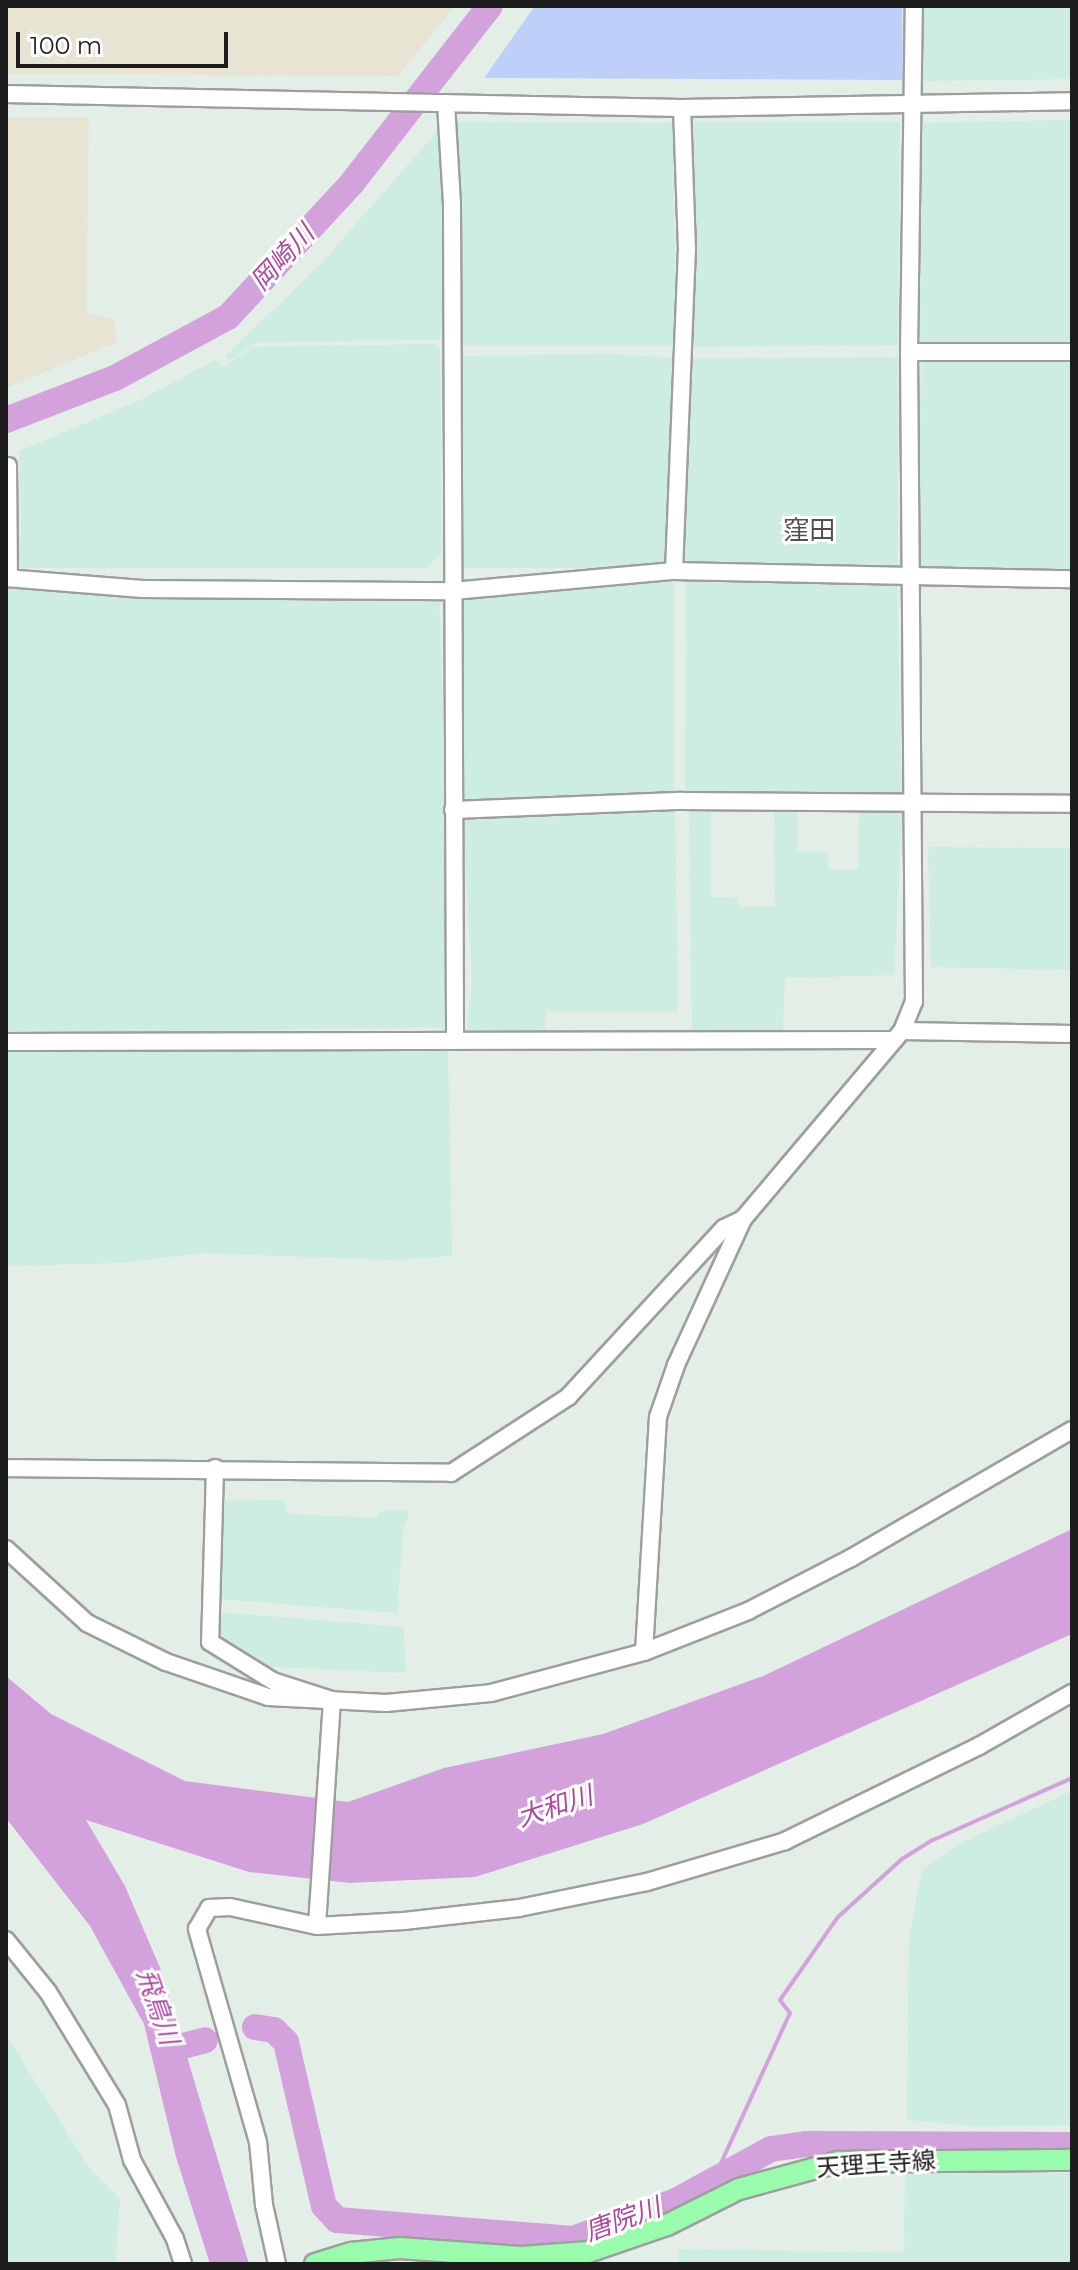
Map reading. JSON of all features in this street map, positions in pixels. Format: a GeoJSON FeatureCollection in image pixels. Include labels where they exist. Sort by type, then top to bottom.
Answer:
{"type":"FeatureCollection","features":[{"type":"Feature","properties":{"kind":"main road","name":"天理王寺線"},"geometry":{"type":"LineString","coordinates":[[315,2264],[400,2248],[521,2257],[588,2252],[667,2225],[739,2189],[838,2162],[1072,2160]]}},
{"type":"Feature","properties":{"kind":"street"},"geometry":{"type":"LineString","coordinates":[[644,1652],[658,1417],[743,1219],[898,1036],[916,989],[911,803],[909,352],[914,6]]}},
{"type":"Feature","properties":{"kind":"street"},"geometry":{"type":"LineString","coordinates":[[6,94],[682,108],[1072,101]]}},
{"type":"Feature","properties":{"kind":"street"},"geometry":{"type":"LineString","coordinates":[[446,103],[452,204],[455,1041]]}},
{"type":"Feature","properties":{"kind":"street"},"geometry":{"type":"LineString","coordinates":[[674,571],[687,250],[682,108]]}},
{"type":"Feature","properties":{"kind":"street"},"geometry":{"type":"LineString","coordinates":[[909,352],[1072,352]]}},
{"type":"Feature","properties":{"kind":"street"},"geometry":{"type":"LineString","coordinates":[[8,466],[7,578],[114,588],[453,591],[674,571],[1072,579]]}},
{"type":"Feature","properties":{"kind":"street"},"geometry":{"type":"LineString","coordinates":[[453,810],[682,801],[1072,804]]}},
{"type":"Feature","properties":{"kind":"street"},"geometry":{"type":"LineString","coordinates":[[6,1042],[1072,1034]]}},
{"type":"Feature","properties":{"kind":"street"},"geometry":{"type":"LineString","coordinates":[[6,1468],[451,1473],[568,1397],[724,1228],[743,1219]]}},
{"type":"Feature","properties":{"kind":"street"},"geometry":{"type":"LineString","coordinates":[[6,1549],[87,1623],[166,1662],[268,1697],[333,1709],[491,1693],[644,1652],[748,1611],[851,1558],[1072,1430]]}},
{"type":"Feature","properties":{"kind":"street"},"geometry":{"type":"LineString","coordinates":[[215,1468],[210,1642],[273,1681],[333,1709]]}},
{"type":"Feature","properties":{"kind":"street"},"geometry":{"type":"LineString","coordinates":[[277,2264],[264,2205],[258,2142],[197,1929],[209,1908],[230,1907],[317,1926],[519,1908],[738,1858],[889,1791],[1072,1693]]}},
{"type":"Feature","properties":{"kind":"street"},"geometry":{"type":"LineString","coordinates":[[317,1926],[333,1709]]}},
{"type":"Feature","properties":{"kind":"street"},"geometry":{"type":"LineString","coordinates":[[6,1940],[48,1992],[117,2105],[132,2160],[175,2239],[183,2264]]}},
{"type":"Feature","properties":{"kind":"shaded area"},"geometry":{"type":"Polygon","coordinates":[[[6,6],[455,6],[398,76],[6,74],[6,6]]]}},
{"type":"Feature","properties":{"kind":"shaded area"},"geometry":{"type":"Polygon","coordinates":[[[535,6],[902,6],[903,80],[484,78],[535,6]]]}},
{"type":"Feature","properties":{"kind":"shaded area"},"geometry":{"type":"Polygon","coordinates":[[[923,6],[1072,6],[1072,79],[922,81],[923,6]]]}},
{"type":"Feature","properties":{"kind":"shaded area"},"geometry":{"type":"Polygon","coordinates":[[[6,117],[89,117],[86,314],[113,318],[117,342],[6,388],[6,117]]]}},
{"type":"Feature","properties":{"kind":"shaded area"},"geometry":{"type":"Polygon","coordinates":[[[1072,120],[1072,348],[920,344],[921,123],[1072,120]]]}},
{"type":"Feature","properties":{"kind":"shaded area"},"geometry":{"type":"Polygon","coordinates":[[[451,122],[673,123],[676,346],[451,346],[451,122]]]}},
{"type":"Feature","properties":{"kind":"shaded area"},"geometry":{"type":"Polygon","coordinates":[[[687,122],[900,122],[898,345],[693,347],[687,122]]]}},
{"type":"Feature","properties":{"kind":"shaded area"},"geometry":{"type":"Polygon","coordinates":[[[440,128],[448,264],[440,340],[259,342],[229,360],[225,356],[318,267],[440,128]]]}},
{"type":"Feature","properties":{"kind":"shaded area"},"geometry":{"type":"Polygon","coordinates":[[[433,344],[440,348],[442,552],[426,568],[13,568],[21,531],[19,451],[138,401],[216,360],[222,367],[253,347],[433,344]]]}},
{"type":"Feature","properties":{"kind":"shaded area"},"geometry":{"type":"Polygon","coordinates":[[[613,354],[675,358],[668,568],[456,568],[453,356],[613,354]]]}},
{"type":"Feature","properties":{"kind":"shaded area"},"geometry":{"type":"Polygon","coordinates":[[[921,356],[1072,359],[1072,576],[918,569],[921,356]]]}},
{"type":"Feature","properties":{"kind":"shaded area"},"geometry":{"type":"Polygon","coordinates":[[[898,357],[898,568],[682,567],[689,358],[898,357]]]}},
{"type":"Feature","properties":{"kind":"shaded area"},"geometry":{"type":"Polygon","coordinates":[[[453,581],[674,582],[674,798],[461,799],[453,581]]]}},
{"type":"Feature","properties":{"kind":"shaded area"},"geometry":{"type":"Polygon","coordinates":[[[686,581],[897,583],[902,798],[685,796],[686,581]]]}},
{"type":"Feature","properties":{"kind":"shaded area"},"geometry":{"type":"Polygon","coordinates":[[[6,583],[439,583],[452,1027],[6,1034],[6,583]]]}},
{"type":"Feature","properties":{"kind":"shaded area"},"geometry":{"type":"Polygon","coordinates":[[[689,809],[711,809],[711,897],[738,898],[738,907],[775,907],[774,810],[797,810],[797,852],[827,852],[828,869],[858,869],[859,810],[902,810],[894,975],[785,978],[783,1035],[692,1035],[689,809]]]}},
{"type":"Feature","properties":{"kind":"shaded area"},"geometry":{"type":"Polygon","coordinates":[[[675,810],[678,1012],[546,1012],[544,1035],[466,1035],[472,982],[463,812],[675,810]]]}},
{"type":"Feature","properties":{"kind":"shaded area"},"geometry":{"type":"Polygon","coordinates":[[[928,847],[1072,848],[1072,970],[931,967],[928,847]]]}},
{"type":"Feature","properties":{"kind":"shaded area"},"geometry":{"type":"Polygon","coordinates":[[[448,1046],[452,1256],[393,1260],[203,1253],[120,1263],[6,1266],[6,1048],[448,1046]]]}},
{"type":"Feature","properties":{"kind":"shaded area"},"geometry":{"type":"Polygon","coordinates":[[[285,1500],[287,1514],[377,1518],[380,1511],[410,1511],[403,1529],[397,1613],[219,1599],[224,1501],[285,1500]]]}},
{"type":"Feature","properties":{"kind":"shaded area"},"geometry":{"type":"Polygon","coordinates":[[[218,1612],[403,1627],[406,1673],[254,1666],[216,1642],[218,1612]]]}},
{"type":"Feature","properties":{"kind":"shaded area"},"geometry":{"type":"Polygon","coordinates":[[[1072,1791],[1072,2125],[974,2126],[907,2120],[909,1938],[922,1870],[957,1845],[1072,1791]]]}},
{"type":"Feature","properties":{"kind":"shaded area"},"geometry":{"type":"Polygon","coordinates":[[[6,2035],[90,2169],[120,2199],[115,2264],[6,2264],[6,2035]]]}},
{"type":"Feature","properties":{"kind":"shaded area"},"geometry":{"type":"Polygon","coordinates":[[[905,2173],[1072,2173],[1072,2264],[679,2264],[679,2249],[904,2253],[905,2173]]]}},
{"type":"Feature","properties":{"kind":"water"},"geometry":{"type":"Polygon","coordinates":[[[1072,1529],[1072,1634],[643,1824],[475,1877],[350,1883],[249,1872],[86,1820],[125,1886],[161,1970],[249,2264],[210,2264],[176,2157],[144,2024],[90,1926],[6,1818],[6,1676],[51,1714],[185,1781],[348,1802],[444,1768],[603,1734],[763,1676],[1072,1529]]]}},
{"type":"Feature","properties":{"kind":"waterway","name":"岡崎川"},"geometry":{"type":"LineString","coordinates":[[6,420],[115,378],[228,317],[352,183],[490,6]]}},
{"type":"Feature","properties":{"kind":"waterway"},"geometry":{"type":"LineString","coordinates":[[716,2174],[790,2013],[780,2000],[838,1917],[902,1859],[933,1840],[1072,1778]]}},
{"type":"Feature","properties":{"kind":"waterway","name":"唐院川"},"geometry":{"type":"LineString","coordinates":[[255,2027],[274,2030],[286,2042],[324,2206],[337,2220],[573,2239],[676,2201],[771,2149],[807,2144],[1072,2145]]}},
{"type":"Feature","properties":{"kind":"waterway","name":"唐院川"},"geometry":{"type":"LineString","coordinates":[[172,2049],[205,2040]]}},
{"type":"Feature","properties":{"kind":"district","name":"窪田"},"geometry":{"type":"Point","coordinates":[809,531]}},
{"type":"Feature","properties":{"kind":"water label","name":"大和川"},"geometry":{"type":"Point","coordinates":[555,1807]}},
{"type":"Feature","properties":{"kind":"water label","name":"飛鳥川"},"geometry":{"type":"Point","coordinates":[157,2007]}}]}
